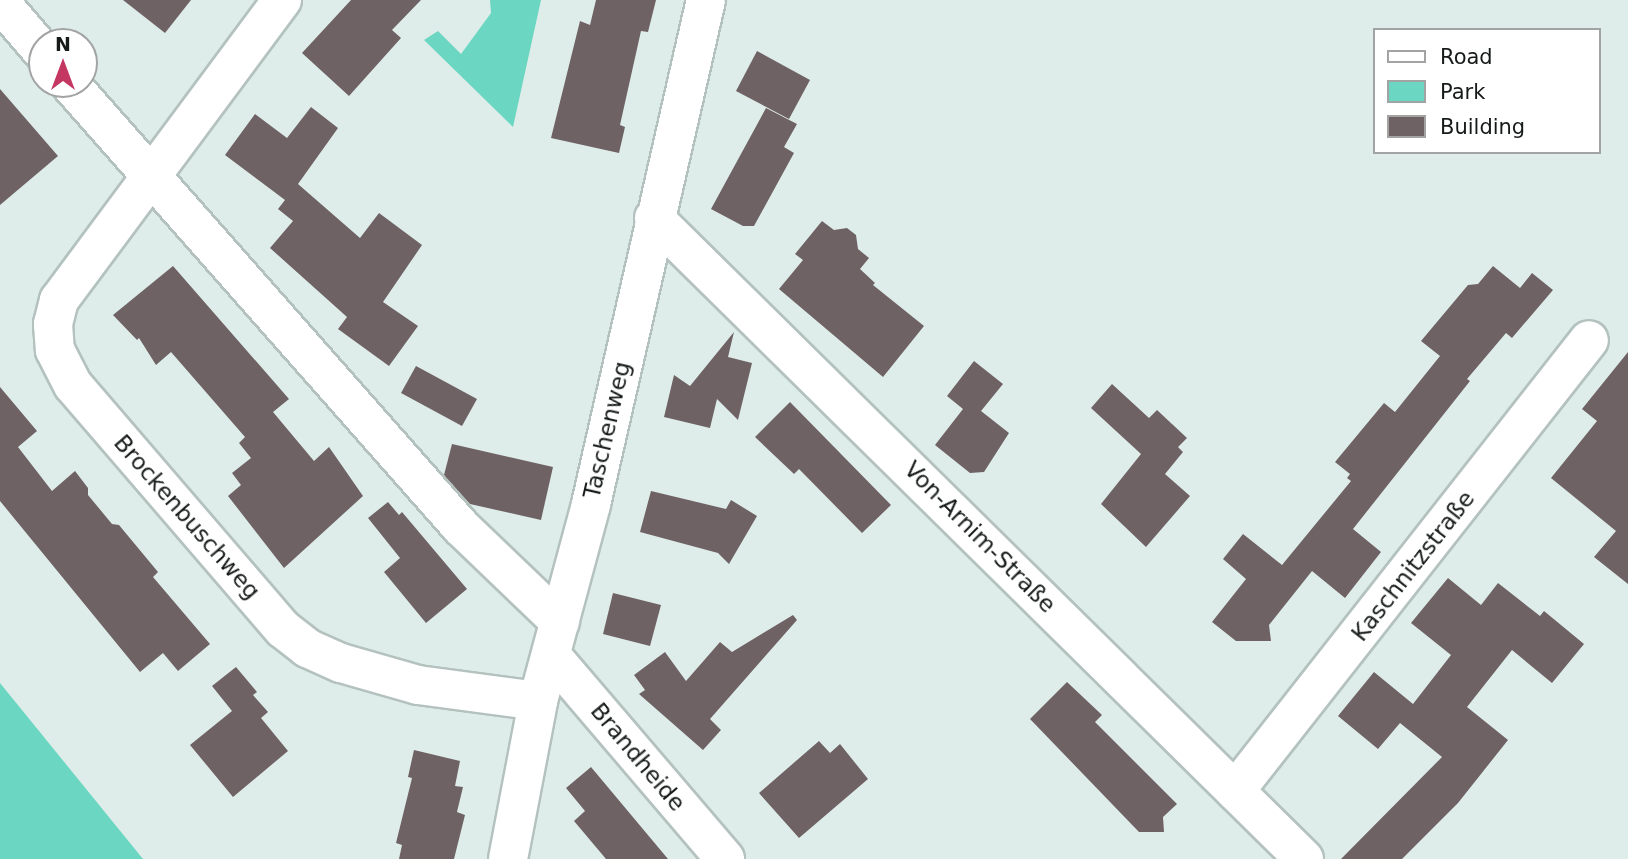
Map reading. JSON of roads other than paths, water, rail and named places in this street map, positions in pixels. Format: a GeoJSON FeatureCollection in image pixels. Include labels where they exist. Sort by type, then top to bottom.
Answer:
{"type":"FeatureCollection","features":[{"type":"Feature","properties":{"kind":"street","name":"Brockenbuschweg"},"geometry":{"type":"LineString","coordinates":[[282,0],[59,300],[52,340],[73,385],[284,629],[307,648],[341,663],[418,685],[538,701]]}},
{"type":"Feature","properties":{"kind":"street","name":"Taschenweg"},"geometry":{"type":"LineString","coordinates":[[508,859],[538,701],[591,504],[654,218],[706,0]]}},
{"type":"Feature","properties":{"kind":"street"},"geometry":{"type":"LineString","coordinates":[[0,2],[28,35]]}},
{"type":"Feature","properties":{"kind":"street"},"geometry":{"type":"LineString","coordinates":[[82,98],[461,527],[555,638]]}},
{"type":"Feature","properties":{"kind":"street","name":"Von-Arnim-Straße"},"geometry":{"type":"LineString","coordinates":[[654,218],[1304,859]]}},
{"type":"Feature","properties":{"kind":"street","name":"Kaschnitzstraße"},"geometry":{"type":"LineString","coordinates":[[1235,792],[1589,340]]}},
{"type":"Feature","properties":{"kind":"street","name":"Brandheide"},"geometry":{"type":"LineString","coordinates":[[555,638],[724,859]]}}]}
